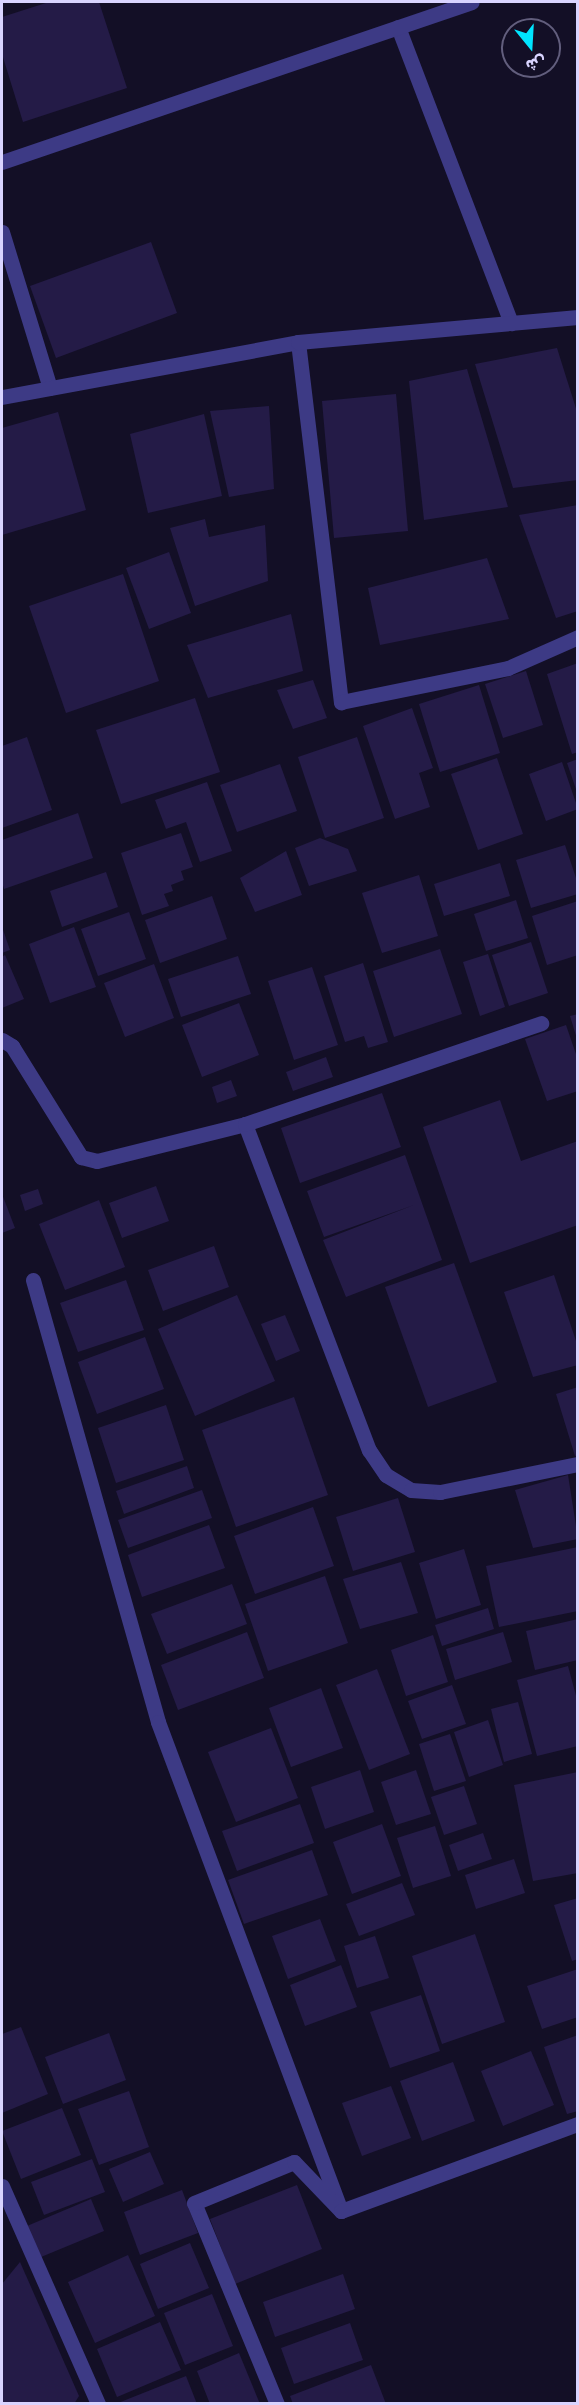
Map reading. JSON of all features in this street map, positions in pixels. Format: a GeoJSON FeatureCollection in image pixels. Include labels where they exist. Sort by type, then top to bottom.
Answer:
{"type":"FeatureCollection","features":[{"type":"Feature","properties":{"kind":"street"},"geometry":{"type":"LineString","coordinates":[[2,162],[471,2]]}},
{"type":"Feature","properties":{"kind":"street"},"geometry":{"type":"LineString","coordinates":[[398,27],[511,323]]}},
{"type":"Feature","properties":{"kind":"street"},"geometry":{"type":"LineString","coordinates":[[2,232],[50,388]]}},
{"type":"Feature","properties":{"kind":"street"},"geometry":{"type":"LineString","coordinates":[[2,397],[298,342],[578,317]]}},
{"type":"Feature","properties":{"kind":"street"},"geometry":{"type":"LineString","coordinates":[[298,342],[341,702],[508,668],[578,637]]}},
{"type":"Feature","properties":{"kind":"street"},"geometry":{"type":"LineString","coordinates":[[2,1040],[12,1046],[81,1157],[97,1161],[244,1124],[541,1023]]}},
{"type":"Feature","properties":{"kind":"street"},"geometry":{"type":"LineString","coordinates":[[244,1124],[369,1450],[386,1475],[411,1490],[440,1492],[578,1464]]}},
{"type":"Feature","properties":{"kind":"street"},"geometry":{"type":"LineString","coordinates":[[33,1280],[158,1722],[341,2211]]}},
{"type":"Feature","properties":{"kind":"street"},"geometry":{"type":"LineString","coordinates":[[341,2211],[578,2124]]}},
{"type":"Feature","properties":{"kind":"street"},"geometry":{"type":"LineString","coordinates":[[277,2403],[194,2203],[294,2162],[341,2211]]}},
{"type":"Feature","properties":{"kind":"street"},"geometry":{"type":"LineString","coordinates":[[2,2186],[98,2403]]}},
{"type":"Feature","properties":{"kind":"building"},"geometry":{"type":"Polygon","coordinates":[[[49,2],[99,2],[127,88],[23,122],[2,54],[2,17],[49,2]]]}},
{"type":"Feature","properties":{"kind":"building"},"geometry":{"type":"Polygon","coordinates":[[[151,242],[177,313],[56,358],[30,286],[151,242]]]}},
{"type":"Feature","properties":{"kind":"building"},"geometry":{"type":"Polygon","coordinates":[[[557,348],[578,415],[578,480],[513,488],[475,364],[557,348]]]}},
{"type":"Feature","properties":{"kind":"building"},"geometry":{"type":"Polygon","coordinates":[[[467,369],[508,507],[424,520],[409,381],[467,369]]]}},
{"type":"Feature","properties":{"kind":"building"},"geometry":{"type":"Polygon","coordinates":[[[396,394],[408,531],[334,538],[322,401],[396,394]]]}},
{"type":"Feature","properties":{"kind":"building"},"geometry":{"type":"Polygon","coordinates":[[[269,406],[274,489],[229,497],[210,411],[269,406]]]}},
{"type":"Feature","properties":{"kind":"building"},"geometry":{"type":"Polygon","coordinates":[[[58,412],[86,510],[2,535],[2,428],[58,412]]]}},
{"type":"Feature","properties":{"kind":"building"},"geometry":{"type":"Polygon","coordinates":[[[204,414],[222,496],[148,513],[130,434],[204,414]]]}},
{"type":"Feature","properties":{"kind":"building"},"geometry":{"type":"Polygon","coordinates":[[[578,505],[578,611],[556,618],[519,515],[578,505]]]}},
{"type":"Feature","properties":{"kind":"building"},"geometry":{"type":"Polygon","coordinates":[[[205,519],[209,537],[265,525],[268,581],[195,606],[170,528],[205,519]]]}},
{"type":"Feature","properties":{"kind":"building"},"geometry":{"type":"Polygon","coordinates":[[[169,552],[191,613],[149,629],[126,568],[169,552]]]}},
{"type":"Feature","properties":{"kind":"building"},"geometry":{"type":"Polygon","coordinates":[[[487,558],[509,619],[380,645],[368,588],[487,558]]]}},
{"type":"Feature","properties":{"kind":"building"},"geometry":{"type":"Polygon","coordinates":[[[123,574],[159,681],[66,713],[29,606],[123,574]]]}},
{"type":"Feature","properties":{"kind":"building"},"geometry":{"type":"Polygon","coordinates":[[[291,614],[303,671],[208,698],[187,645],[291,614]]]}},
{"type":"Feature","properties":{"kind":"building"},"geometry":{"type":"Polygon","coordinates":[[[578,663],[578,752],[572,754],[547,674],[578,663]]]}},
{"type":"Feature","properties":{"kind":"building"},"geometry":{"type":"Polygon","coordinates":[[[526,671],[543,725],[503,738],[485,684],[526,671]]]}},
{"type":"Feature","properties":{"kind":"building"},"geometry":{"type":"Polygon","coordinates":[[[313,680],[327,718],[293,729],[277,690],[313,680]]]}},
{"type":"Feature","properties":{"kind":"building"},"geometry":{"type":"Polygon","coordinates":[[[479,685],[500,753],[440,772],[419,704],[479,685]]]}},
{"type":"Feature","properties":{"kind":"building"},"geometry":{"type":"Polygon","coordinates":[[[195,698],[220,772],[121,804],[96,730],[195,698]]]}},
{"type":"Feature","properties":{"kind":"building"},"geometry":{"type":"Polygon","coordinates":[[[412,708],[433,768],[419,773],[430,807],[395,819],[363,726],[412,708]]]}},
{"type":"Feature","properties":{"kind":"building"},"geometry":{"type":"Polygon","coordinates":[[[27,737],[52,810],[2,828],[2,746],[27,737]]]}},
{"type":"Feature","properties":{"kind":"building"},"geometry":{"type":"Polygon","coordinates":[[[357,737],[384,818],[325,838],[298,757],[357,737]]]}},
{"type":"Feature","properties":{"kind":"building"},"geometry":{"type":"Polygon","coordinates":[[[497,758],[523,834],[478,850],[451,774],[497,758]]]}},
{"type":"Feature","properties":{"kind":"building"},"geometry":{"type":"Polygon","coordinates":[[[578,759],[578,792],[577,792],[567,763],[578,759]]]}},
{"type":"Feature","properties":{"kind":"building"},"geometry":{"type":"Polygon","coordinates":[[[562,762],[578,809],[546,821],[529,774],[562,762]]]}},
{"type":"Feature","properties":{"kind":"building"},"geometry":{"type":"Polygon","coordinates":[[[280,764],[297,811],[237,832],[220,785],[280,764]]]}},
{"type":"Feature","properties":{"kind":"building"},"geometry":{"type":"Polygon","coordinates":[[[207,782],[232,851],[200,862],[186,822],[166,829],[155,800],[207,782]]]}},
{"type":"Feature","properties":{"kind":"building"},"geometry":{"type":"Polygon","coordinates":[[[78,813],[93,858],[4,889],[2,840],[78,813]]]}},
{"type":"Feature","properties":{"kind":"building"},"geometry":{"type":"Polygon","coordinates":[[[181,833],[193,867],[181,871],[184,880],[171,885],[173,891],[164,894],[169,906],[142,915],[121,853],[181,833]]]}},
{"type":"Feature","properties":{"kind":"building"},"geometry":{"type":"Polygon","coordinates":[[[320,838],[348,849],[357,871],[309,886],[295,848],[320,838]]]}},
{"type":"Feature","properties":{"kind":"building"},"geometry":{"type":"Polygon","coordinates":[[[565,845],[578,884],[578,894],[531,908],[516,860],[565,845]]]}},
{"type":"Feature","properties":{"kind":"building"},"geometry":{"type":"Polygon","coordinates":[[[286,851],[302,895],[255,912],[240,878],[286,851]]]}},
{"type":"Feature","properties":{"kind":"building"},"geometry":{"type":"Polygon","coordinates":[[[500,863],[510,896],[444,916],[434,884],[500,863]]]}},
{"type":"Feature","properties":{"kind":"building"},"geometry":{"type":"Polygon","coordinates":[[[106,872],[118,907],[62,927],[50,891],[106,872]]]}},
{"type":"Feature","properties":{"kind":"building"},"geometry":{"type":"Polygon","coordinates":[[[419,875],[438,936],[382,953],[362,893],[419,875]]]}},
{"type":"Feature","properties":{"kind":"building"},"geometry":{"type":"Polygon","coordinates":[[[212,896],[227,939],[160,963],[145,920],[212,896]]]}},
{"type":"Feature","properties":{"kind":"building"},"geometry":{"type":"Polygon","coordinates":[[[516,900],[528,938],[486,951],[474,914],[516,900]]]}},
{"type":"Feature","properties":{"kind":"building"},"geometry":{"type":"Polygon","coordinates":[[[578,901],[578,955],[547,965],[532,916],[578,901]]]}},
{"type":"Feature","properties":{"kind":"building"},"geometry":{"type":"Polygon","coordinates":[[[129,912],[146,959],[98,976],[81,929],[129,912]]]}},
{"type":"Feature","properties":{"kind":"building"},"geometry":{"type":"Polygon","coordinates":[[[2,927],[10,950],[2,953],[2,927]]]}},
{"type":"Feature","properties":{"kind":"building"},"geometry":{"type":"Polygon","coordinates":[[[74,927],[96,987],[50,1003],[29,944],[74,927]]]}},
{"type":"Feature","properties":{"kind":"building"},"geometry":{"type":"Polygon","coordinates":[[[531,942],[548,993],[509,1006],[492,955],[531,942]]]}},
{"type":"Feature","properties":{"kind":"building"},"geometry":{"type":"Polygon","coordinates":[[[440,949],[462,1014],[394,1037],[373,971],[440,949]]]}},
{"type":"Feature","properties":{"kind":"building"},"geometry":{"type":"Polygon","coordinates":[[[488,954],[505,1007],[480,1016],[463,962],[488,954]]]}},
{"type":"Feature","properties":{"kind":"building"},"geometry":{"type":"Polygon","coordinates":[[[5,955],[24,999],[2,1008],[2,957],[5,955]]]}},
{"type":"Feature","properties":{"kind":"building"},"geometry":{"type":"Polygon","coordinates":[[[238,956],[251,994],[181,1017],[168,979],[238,956]]]}},
{"type":"Feature","properties":{"kind":"building"},"geometry":{"type":"Polygon","coordinates":[[[363,963],[388,1042],[368,1048],[364,1036],[345,1042],[324,976],[363,963]]]}},
{"type":"Feature","properties":{"kind":"building"},"geometry":{"type":"Polygon","coordinates":[[[154,964],[174,1018],[125,1037],[104,983],[154,964]]]}},
{"type":"Feature","properties":{"kind":"building"},"geometry":{"type":"Polygon","coordinates":[[[312,967],[338,1045],[294,1060],[268,981],[312,967]]]}},
{"type":"Feature","properties":{"kind":"building"},"geometry":{"type":"Polygon","coordinates":[[[239,1003],[259,1055],[202,1077],[182,1025],[239,1003]]]}},
{"type":"Feature","properties":{"kind":"building"},"geometry":{"type":"Polygon","coordinates":[[[578,1014],[578,1038],[577,1039],[570,1016],[578,1014]]]}},
{"type":"Feature","properties":{"kind":"building"},"geometry":{"type":"Polygon","coordinates":[[[566,1025],[578,1060],[578,1091],[547,1101],[525,1039],[566,1025]]]}},
{"type":"Feature","properties":{"kind":"building"},"geometry":{"type":"Polygon","coordinates":[[[326,1057],[333,1077],[293,1091],[286,1072],[326,1057]]]}},
{"type":"Feature","properties":{"kind":"building"},"geometry":{"type":"Polygon","coordinates":[[[231,1080],[237,1096],[217,1103],[212,1087],[231,1080]]]}},
{"type":"Feature","properties":{"kind":"building"},"geometry":{"type":"Polygon","coordinates":[[[382,1093],[401,1147],[300,1183],[281,1128],[382,1093]]]}},
{"type":"Feature","properties":{"kind":"building"},"geometry":{"type":"Polygon","coordinates":[[[500,1100],[521,1161],[578,1141],[578,1225],[470,1263],[423,1127],[500,1100]]]}},
{"type":"Feature","properties":{"kind":"building"},"geometry":{"type":"Polygon","coordinates":[[[405,1155],[442,1260],[346,1297],[323,1240],[414,1205],[324,1237],[307,1191],[405,1155]]]}},
{"type":"Feature","properties":{"kind":"building"},"geometry":{"type":"Polygon","coordinates":[[[156,1186],[169,1221],[122,1238],[109,1203],[156,1186]]]}},
{"type":"Feature","properties":{"kind":"building"},"geometry":{"type":"Polygon","coordinates":[[[38,1189],[43,1204],[25,1211],[20,1195],[38,1189]]]}},
{"type":"Feature","properties":{"kind":"building"},"geometry":{"type":"Polygon","coordinates":[[[2,1194],[15,1228],[2,1233],[2,1194]]]}},
{"type":"Feature","properties":{"kind":"building"},"geometry":{"type":"Polygon","coordinates":[[[99,1200],[125,1267],[65,1290],[39,1224],[99,1200]]]}},
{"type":"Feature","properties":{"kind":"building"},"geometry":{"type":"Polygon","coordinates":[[[214,1246],[229,1287],[163,1311],[148,1270],[214,1246]]]}},
{"type":"Feature","properties":{"kind":"building"},"geometry":{"type":"Polygon","coordinates":[[[454,1263],[497,1382],[428,1407],[385,1287],[454,1263]]]}},
{"type":"Feature","properties":{"kind":"building"},"geometry":{"type":"Polygon","coordinates":[[[554,1275],[578,1347],[578,1365],[533,1377],[504,1292],[554,1275]]]}},
{"type":"Feature","properties":{"kind":"building"},"geometry":{"type":"Polygon","coordinates":[[[126,1280],[144,1330],[78,1352],[60,1303],[126,1280]]]}},
{"type":"Feature","properties":{"kind":"building"},"geometry":{"type":"Polygon","coordinates":[[[237,1295],[275,1381],[195,1416],[158,1329],[237,1295]]]}},
{"type":"Feature","properties":{"kind":"building"},"geometry":{"type":"Polygon","coordinates":[[[285,1315],[300,1351],[276,1361],[261,1324],[285,1315]]]}},
{"type":"Feature","properties":{"kind":"building"},"geometry":{"type":"Polygon","coordinates":[[[145,1337],[164,1389],[97,1414],[78,1362],[145,1337]]]}},
{"type":"Feature","properties":{"kind":"building"},"geometry":{"type":"Polygon","coordinates":[[[578,1387],[578,1455],[575,1456],[556,1394],[578,1387]]]}},
{"type":"Feature","properties":{"kind":"building"},"geometry":{"type":"Polygon","coordinates":[[[294,1397],[328,1495],[236,1527],[202,1430],[294,1397]]]}},
{"type":"Feature","properties":{"kind":"building"},"geometry":{"type":"Polygon","coordinates":[[[166,1405],[184,1460],[116,1483],[98,1428],[166,1405]]]}},
{"type":"Feature","properties":{"kind":"building"},"geometry":{"type":"Polygon","coordinates":[[[187,1466],[194,1488],[124,1514],[116,1491],[187,1466]]]}},
{"type":"Feature","properties":{"kind":"building"},"geometry":{"type":"Polygon","coordinates":[[[568,1475],[578,1539],[533,1548],[515,1490],[568,1475]]]}},
{"type":"Feature","properties":{"kind":"building"},"geometry":{"type":"Polygon","coordinates":[[[202,1490],[212,1518],[128,1548],[118,1520],[202,1490]]]}},
{"type":"Feature","properties":{"kind":"building"},"geometry":{"type":"Polygon","coordinates":[[[398,1498],[415,1552],[353,1571],[336,1517],[398,1498]]]}},
{"type":"Feature","properties":{"kind":"building"},"geometry":{"type":"Polygon","coordinates":[[[313,1507],[334,1566],[255,1594],[234,1536],[313,1507]]]}},
{"type":"Feature","properties":{"kind":"building"},"geometry":{"type":"Polygon","coordinates":[[[209,1525],[225,1568],[142,1597],[128,1555],[209,1525]]]}},
{"type":"Feature","properties":{"kind":"building"},"geometry":{"type":"Polygon","coordinates":[[[578,1547],[578,1611],[499,1627],[486,1566],[578,1547]]]}},
{"type":"Feature","properties":{"kind":"building"},"geometry":{"type":"Polygon","coordinates":[[[464,1549],[481,1605],[436,1619],[419,1563],[464,1549]]]}},
{"type":"Feature","properties":{"kind":"building"},"geometry":{"type":"Polygon","coordinates":[[[401,1562],[418,1613],[360,1629],[343,1579],[401,1562]]]}},
{"type":"Feature","properties":{"kind":"building"},"geometry":{"type":"Polygon","coordinates":[[[325,1576],[348,1643],[268,1671],[245,1604],[325,1576]]]}},
{"type":"Feature","properties":{"kind":"building"},"geometry":{"type":"Polygon","coordinates":[[[232,1584],[247,1624],[167,1654],[151,1614],[232,1584]]]}},
{"type":"Feature","properties":{"kind":"building"},"geometry":{"type":"Polygon","coordinates":[[[488,1608],[494,1629],[442,1646],[435,1625],[488,1608]]]}},
{"type":"Feature","properties":{"kind":"building"},"geometry":{"type":"Polygon","coordinates":[[[578,1619],[578,1660],[535,1670],[526,1631],[578,1619]]]}},
{"type":"Feature","properties":{"kind":"building"},"geometry":{"type":"Polygon","coordinates":[[[247,1632],[264,1678],[178,1710],[161,1665],[247,1632]]]}},
{"type":"Feature","properties":{"kind":"building"},"geometry":{"type":"Polygon","coordinates":[[[503,1632],[512,1662],[455,1680],[446,1649],[503,1632]]]}},
{"type":"Feature","properties":{"kind":"building"},"geometry":{"type":"Polygon","coordinates":[[[433,1635],[448,1682],[406,1696],[391,1650],[433,1635]]]}},
{"type":"Feature","properties":{"kind":"building"},"geometry":{"type":"Polygon","coordinates":[[[568,1666],[578,1703],[578,1746],[537,1756],[517,1680],[568,1666]]]}},
{"type":"Feature","properties":{"kind":"building"},"geometry":{"type":"Polygon","coordinates":[[[377,1669],[410,1754],[369,1770],[336,1685],[377,1669]]]}},
{"type":"Feature","properties":{"kind":"building"},"geometry":{"type":"Polygon","coordinates":[[[452,1685],[466,1724],[422,1739],[408,1701],[452,1685]]]}},
{"type":"Feature","properties":{"kind":"building"},"geometry":{"type":"Polygon","coordinates":[[[321,1688],[343,1748],[291,1767],[269,1708],[321,1688]]]}},
{"type":"Feature","properties":{"kind":"building"},"geometry":{"type":"Polygon","coordinates":[[[518,1702],[532,1754],[504,1762],[491,1709],[518,1702]]]}},
{"type":"Feature","properties":{"kind":"building"},"geometry":{"type":"Polygon","coordinates":[[[488,1720],[503,1765],[469,1777],[454,1732],[488,1720]]]}},
{"type":"Feature","properties":{"kind":"building"},"geometry":{"type":"Polygon","coordinates":[[[271,1728],[298,1798],[236,1822],[208,1752],[271,1728]]]}},
{"type":"Feature","properties":{"kind":"building"},"geometry":{"type":"Polygon","coordinates":[[[450,1734],[466,1781],[434,1791],[419,1744],[450,1734]]]}},
{"type":"Feature","properties":{"kind":"building"},"geometry":{"type":"Polygon","coordinates":[[[360,1770],[374,1812],[325,1829],[311,1787],[360,1770]]]}},
{"type":"Feature","properties":{"kind":"building"},"geometry":{"type":"Polygon","coordinates":[[[416,1770],[431,1814],[396,1825],[381,1782],[416,1770]]]}},
{"type":"Feature","properties":{"kind":"building"},"geometry":{"type":"Polygon","coordinates":[[[578,1772],[578,1873],[533,1881],[514,1785],[578,1772]]]}},
{"type":"Feature","properties":{"kind":"building"},"geometry":{"type":"Polygon","coordinates":[[[464,1786],[477,1824],[444,1835],[431,1797],[464,1786]]]}},
{"type":"Feature","properties":{"kind":"building"},"geometry":{"type":"Polygon","coordinates":[[[300,1804],[314,1843],[237,1871],[222,1831],[300,1804]]]}},
{"type":"Feature","properties":{"kind":"building"},"geometry":{"type":"Polygon","coordinates":[[[382,1824],[401,1876],[352,1894],[333,1842],[382,1824]]]}},
{"type":"Feature","properties":{"kind":"building"},"geometry":{"type":"Polygon","coordinates":[[[435,1826],[451,1876],[413,1888],[397,1838],[435,1826]]]}},
{"type":"Feature","properties":{"kind":"building"},"geometry":{"type":"Polygon","coordinates":[[[483,1833],[492,1859],[458,1871],[449,1845],[483,1833]]]}},
{"type":"Feature","properties":{"kind":"building"},"geometry":{"type":"Polygon","coordinates":[[[312,1850],[328,1895],[244,1924],[228,1880],[312,1850]]]}},
{"type":"Feature","properties":{"kind":"building"},"geometry":{"type":"Polygon","coordinates":[[[514,1859],[525,1893],[476,1909],[465,1875],[514,1859]]]}},
{"type":"Feature","properties":{"kind":"building"},"geometry":{"type":"Polygon","coordinates":[[[402,1883],[415,1915],[359,1936],[346,1904],[402,1883]]]}},
{"type":"Feature","properties":{"kind":"building"},"geometry":{"type":"Polygon","coordinates":[[[578,1898],[578,1959],[572,1961],[554,1905],[578,1898]]]}},
{"type":"Feature","properties":{"kind":"building"},"geometry":{"type":"Polygon","coordinates":[[[320,1919],[336,1961],[288,1979],[272,1936],[320,1919]]]}},
{"type":"Feature","properties":{"kind":"building"},"geometry":{"type":"Polygon","coordinates":[[[475,1934],[505,2022],[442,2044],[412,1956],[475,1934]]]}},
{"type":"Feature","properties":{"kind":"building"},"geometry":{"type":"Polygon","coordinates":[[[375,1936],[389,1978],[357,1988],[344,1946],[375,1936]]]}},
{"type":"Feature","properties":{"kind":"building"},"geometry":{"type":"Polygon","coordinates":[[[341,1965],[357,2007],[305,2026],[290,1985],[341,1965]]]}},
{"type":"Feature","properties":{"kind":"building"},"geometry":{"type":"Polygon","coordinates":[[[578,1969],[578,2017],[542,2029],[527,1986],[578,1969]]]}},
{"type":"Feature","properties":{"kind":"building"},"geometry":{"type":"Polygon","coordinates":[[[421,1995],[440,2051],[390,2068],[370,2012],[421,1995]]]}},
{"type":"Feature","properties":{"kind":"building"},"geometry":{"type":"Polygon","coordinates":[[[21,2027],[48,2094],[2,2113],[2,2034],[21,2027]]]}},
{"type":"Feature","properties":{"kind":"building"},"geometry":{"type":"Polygon","coordinates":[[[109,2033],[126,2080],[63,2104],[45,2057],[109,2033]]]}},
{"type":"Feature","properties":{"kind":"building"},"geometry":{"type":"Polygon","coordinates":[[[578,2035],[578,2111],[567,2114],[544,2047],[578,2035]]]}},
{"type":"Feature","properties":{"kind":"building"},"geometry":{"type":"Polygon","coordinates":[[[531,2051],[554,2105],[503,2126],[481,2071],[531,2051]]]}},
{"type":"Feature","properties":{"kind":"building"},"geometry":{"type":"Polygon","coordinates":[[[453,2062],[475,2121],[422,2141],[400,2081],[453,2062]]]}},
{"type":"Feature","properties":{"kind":"building"},"geometry":{"type":"Polygon","coordinates":[[[391,2086],[411,2138],[362,2156],[342,2103],[391,2086]]]}},
{"type":"Feature","properties":{"kind":"building"},"geometry":{"type":"Polygon","coordinates":[[[129,2091],[149,2147],[99,2165],[78,2109],[129,2091]]]}},
{"type":"Feature","properties":{"kind":"building"},"geometry":{"type":"Polygon","coordinates":[[[62,2108],[81,2155],[21,2179],[2,2131],[62,2108]]]}},
{"type":"Feature","properties":{"kind":"building"},"geometry":{"type":"Polygon","coordinates":[[[150,2152],[164,2184],[123,2202],[109,2169],[150,2152]]]}},
{"type":"Feature","properties":{"kind":"building"},"geometry":{"type":"Polygon","coordinates":[[[92,2159],[105,2192],[44,2215],[31,2182],[92,2159]]]}},
{"type":"Feature","properties":{"kind":"building"},"geometry":{"type":"Polygon","coordinates":[[[297,2185],[322,2249],[235,2284],[210,2219],[297,2185]]]}},
{"type":"Feature","properties":{"kind":"building"},"geometry":{"type":"Polygon","coordinates":[[[182,2190],[198,2233],[140,2255],[124,2212],[182,2190]]]}},
{"type":"Feature","properties":{"kind":"building"},"geometry":{"type":"Polygon","coordinates":[[[91,2199],[104,2231],[41,2257],[27,2226],[91,2199]]]}},
{"type":"Feature","properties":{"kind":"building"},"geometry":{"type":"Polygon","coordinates":[[[190,2243],[209,2288],[158,2309],[140,2264],[190,2243]]]}},
{"type":"Feature","properties":{"kind":"building"},"geometry":{"type":"Polygon","coordinates":[[[128,2255],[155,2316],[95,2343],[68,2282],[128,2255]]]}},
{"type":"Feature","properties":{"kind":"building"},"geometry":{"type":"Polygon","coordinates":[[[20,2262],[79,2396],[74,2404],[2,2404],[2,2284],[20,2262]]]}},
{"type":"Feature","properties":{"kind":"building"},"geometry":{"type":"Polygon","coordinates":[[[343,2274],[355,2309],[275,2337],[263,2302],[343,2274]]]}},
{"type":"Feature","properties":{"kind":"building"},"geometry":{"type":"Polygon","coordinates":[[[212,2294],[233,2346],[185,2365],[164,2313],[212,2294]]]}},
{"type":"Feature","properties":{"kind":"building"},"geometry":{"type":"Polygon","coordinates":[[[160,2322],[181,2370],[117,2397],[97,2349],[160,2322]]]}},
{"type":"Feature","properties":{"kind":"building"},"geometry":{"type":"Polygon","coordinates":[[[350,2323],[363,2360],[294,2384],[281,2348],[350,2323]]]}},
{"type":"Feature","properties":{"kind":"building"},"geometry":{"type":"Polygon","coordinates":[[[239,2353],[260,2404],[210,2404],[197,2371],[239,2353]]]}},
{"type":"Feature","properties":{"kind":"building"},"geometry":{"type":"Polygon","coordinates":[[[371,2365],[386,2404],[293,2404],[290,2396],[371,2365]]]}},
{"type":"Feature","properties":{"kind":"building"},"geometry":{"type":"Polygon","coordinates":[[[186,2376],[197,2404],[118,2404],[118,2403],[186,2376]]]}}]}
